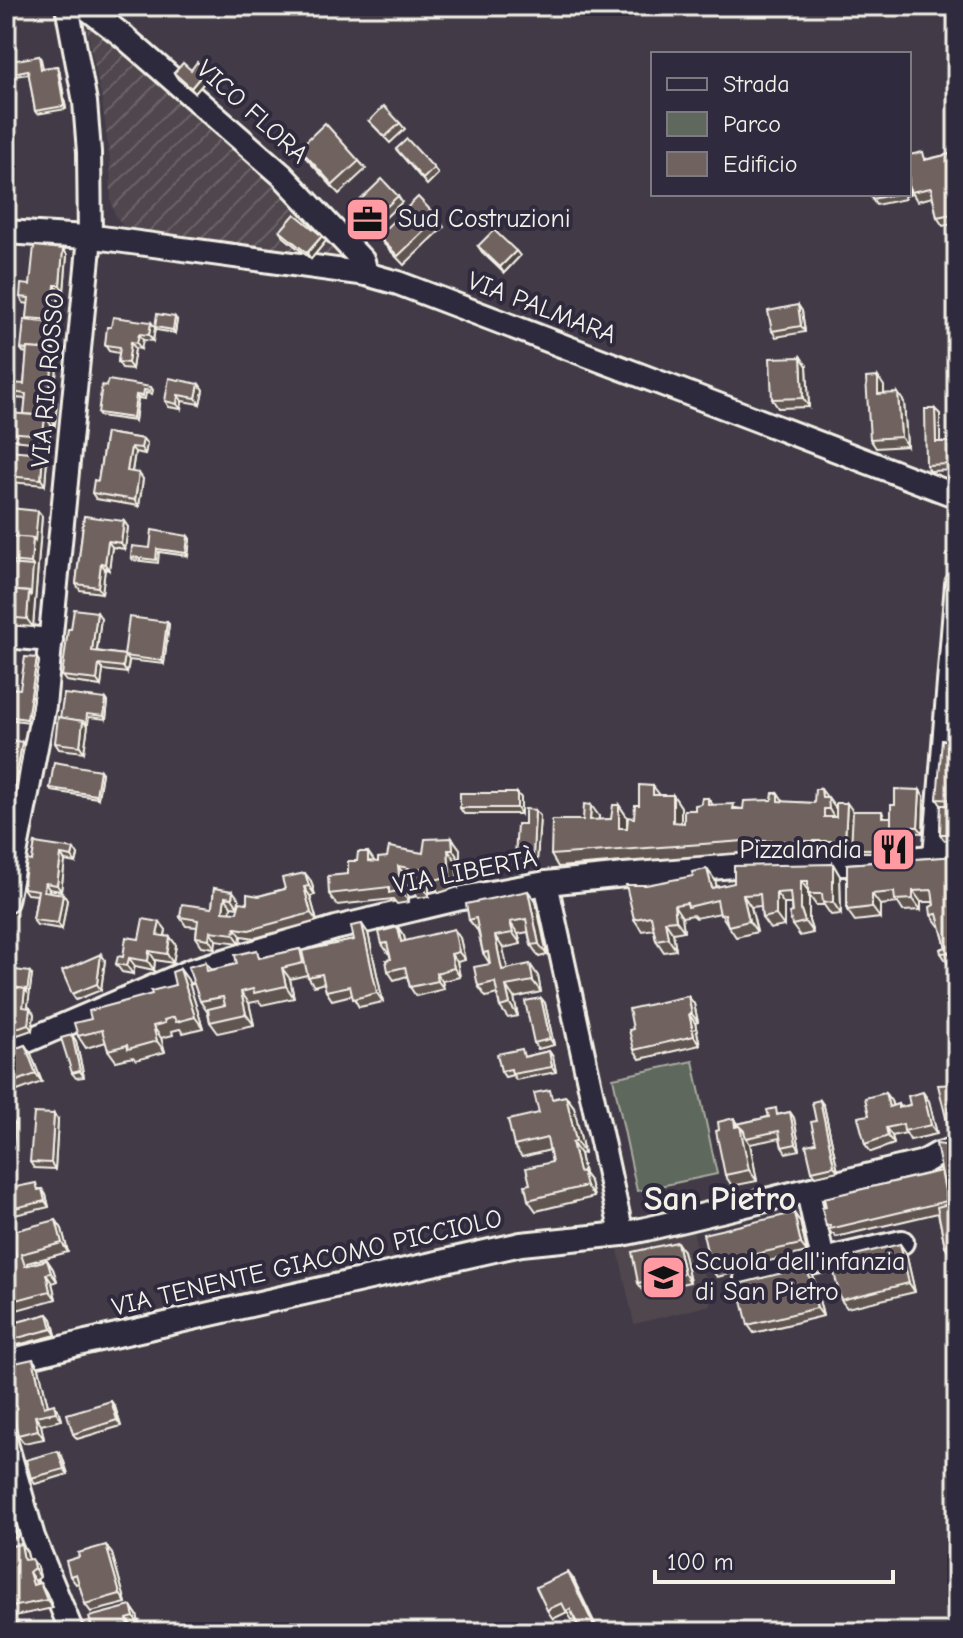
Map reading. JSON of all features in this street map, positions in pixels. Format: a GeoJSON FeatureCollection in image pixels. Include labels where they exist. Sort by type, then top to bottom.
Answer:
{"type":"FeatureCollection","features":[{"type":"Feature","properties":{"kind":"street","name":"VIA RIO ROSSO"},"geometry":{"type":"LineString","coordinates":[[6,901],[33,771],[51,640],[90,237],[90,167],[85,102],[67,6]]}},
{"type":"Feature","properties":{"kind":"street","name":"VICO FLORA"},"geometry":{"type":"LineString","coordinates":[[84,6],[123,36],[282,175],[363,261],[366,274]]}},
{"type":"Feature","properties":{"kind":"street","name":"VIA PALMARA"},"geometry":{"type":"LineString","coordinates":[[6,232],[90,237],[366,274],[398,283],[957,496]]}},
{"type":"Feature","properties":{"kind":"street"},"geometry":{"type":"LineString","coordinates":[[946,855],[957,584]]}},
{"type":"Feature","properties":{"kind":"street"},"geometry":{"type":"LineString","coordinates":[[6,636],[51,640]]}},
{"type":"Feature","properties":{"kind":"street","name":"VIA LIBERTÀ"},"geometry":{"type":"LineString","coordinates":[[6,1050],[190,971],[351,925],[457,899],[546,883],[734,866],[847,864],[946,855]]}},
{"type":"Feature","properties":{"kind":"street"},"geometry":{"type":"LineString","coordinates":[[546,883],[622,1234]]}},
{"type":"Feature","properties":{"kind":"street","name":"VIA TENENTE GIACOMO PICCIOLO"},"geometry":{"type":"LineString","coordinates":[[6,1362],[521,1244],[622,1234],[808,1192],[924,1162],[957,1149]]}},
{"type":"Feature","properties":{"kind":"street"},"geometry":{"type":"LineString","coordinates":[[808,1192],[823,1260]]}},
{"type":"Feature","properties":{"kind":"street"},"geometry":{"type":"LineString","coordinates":[[746,1278],[902,1242]]}},
{"type":"Feature","properties":{"kind":"street"},"geometry":{"type":"LineString","coordinates":[[6,1443],[33,1537],[72,1632]]}},
{"type":"Feature","properties":{"kind":"shaded area"},"geometry":{"type":"Polygon","coordinates":[[[88,22],[102,37],[117,39],[279,180],[352,264],[153,237],[124,227],[115,215],[111,201],[110,161],[102,100],[86,25],[88,22]]]}},
{"type":"Feature","properties":{"kind":"shaded area","name":"Scuola dell'infanzia di San Pietro"},"geometry":{"type":"Polygon","coordinates":[[[693,1231],[711,1305],[634,1324],[618,1250],[693,1231]]]}},
{"type":"Feature","properties":{"kind":"green space"},"geometry":{"type":"Polygon","coordinates":[[[693,1061],[717,1174],[637,1191],[613,1078],[693,1061]]]}},
{"type":"Feature","properties":{"kind":"building"},"geometry":{"type":"Polygon","coordinates":[[[39,56],[41,69],[57,66],[64,106],[35,111],[28,70],[13,73],[11,61],[39,56]]]}},
{"type":"Feature","properties":{"kind":"building"},"geometry":{"type":"Polygon","coordinates":[[[197,62],[206,70],[191,88],[174,73],[183,63],[191,70],[197,62]]]}},
{"type":"Feature","properties":{"kind":"building"},"geometry":{"type":"Polygon","coordinates":[[[384,106],[400,123],[385,137],[369,121],[384,106]]]}},
{"type":"Feature","properties":{"kind":"building"},"geometry":{"type":"Polygon","coordinates":[[[325,123],[359,161],[333,185],[299,148],[325,123]]]}},
{"type":"Feature","properties":{"kind":"building"},"geometry":{"type":"Polygon","coordinates":[[[407,139],[434,168],[423,179],[396,149],[407,139]]]}},
{"type":"Feature","properties":{"kind":"building"},"geometry":{"type":"Polygon","coordinates":[[[923,152],[925,160],[950,154],[954,175],[957,174],[957,213],[937,217],[931,188],[911,192],[911,155],[923,152]]]}},
{"type":"Feature","properties":{"kind":"building"},"geometry":{"type":"Polygon","coordinates":[[[382,179],[398,196],[367,225],[351,209],[382,179]]]}},
{"type":"Feature","properties":{"kind":"building"},"geometry":{"type":"Polygon","coordinates":[[[418,197],[438,218],[398,256],[378,236],[418,197]]]}},
{"type":"Feature","properties":{"kind":"building"},"geometry":{"type":"Polygon","coordinates":[[[295,214],[322,236],[307,253],[280,231],[295,214]]]}},
{"type":"Feature","properties":{"kind":"building"},"geometry":{"type":"Polygon","coordinates":[[[494,230],[516,251],[500,267],[478,246],[494,230]]]}},
{"type":"Feature","properties":{"kind":"building"},"geometry":{"type":"Polygon","coordinates":[[[34,246],[63,249],[60,285],[55,285],[52,320],[27,318],[29,298],[20,297],[21,284],[30,285],[34,246]]]}},
{"type":"Feature","properties":{"kind":"building"},"geometry":{"type":"Polygon","coordinates":[[[798,305],[801,326],[772,331],[768,311],[798,305]]]}},
{"type":"Feature","properties":{"kind":"building"},"geometry":{"type":"Polygon","coordinates":[[[157,314],[175,317],[173,330],[155,327],[157,314]]]}},
{"type":"Feature","properties":{"kind":"building"},"geometry":{"type":"Polygon","coordinates":[[[113,317],[151,322],[149,335],[139,334],[137,343],[131,342],[128,363],[118,362],[120,347],[105,345],[107,327],[111,327],[113,317]]]}},
{"type":"Feature","properties":{"kind":"building"},"geometry":{"type":"Polygon","coordinates":[[[24,320],[54,323],[51,350],[21,349],[24,320]]]}},
{"type":"Feature","properties":{"kind":"building"},"geometry":{"type":"Polygon","coordinates":[[[27,348],[54,350],[49,396],[53,396],[51,419],[24,414],[26,394],[11,392],[12,383],[24,384],[27,348]]]}},
{"type":"Feature","properties":{"kind":"building"},"geometry":{"type":"Polygon","coordinates":[[[801,357],[803,398],[772,399],[770,358],[801,357]]]}},
{"type":"Feature","properties":{"kind":"building"},"geometry":{"type":"Polygon","coordinates":[[[878,377],[878,394],[898,393],[901,437],[870,439],[866,378],[878,377]]]}},
{"type":"Feature","properties":{"kind":"building"},"geometry":{"type":"Polygon","coordinates":[[[169,378],[199,384],[196,398],[178,395],[177,404],[165,401],[169,378]]]}},
{"type":"Feature","properties":{"kind":"building"},"geometry":{"type":"Polygon","coordinates":[[[108,380],[151,387],[150,391],[144,390],[143,396],[136,395],[133,418],[98,413],[102,385],[106,386],[108,380]]]}},
{"type":"Feature","properties":{"kind":"building"},"geometry":{"type":"Polygon","coordinates":[[[925,409],[935,409],[936,442],[951,442],[951,464],[926,465],[925,409]]]}},
{"type":"Feature","properties":{"kind":"building"},"geometry":{"type":"Polygon","coordinates":[[[9,413],[45,416],[43,435],[7,432],[9,413]]]}},
{"type":"Feature","properties":{"kind":"building"},"geometry":{"type":"Polygon","coordinates":[[[106,433],[143,439],[141,448],[131,447],[127,471],[139,473],[135,500],[92,493],[94,480],[98,481],[106,433]]]}},
{"type":"Feature","properties":{"kind":"building"},"geometry":{"type":"Polygon","coordinates":[[[7,450],[43,453],[41,479],[6,476],[7,450]]]}},
{"type":"Feature","properties":{"kind":"building"},"geometry":{"type":"Polygon","coordinates":[[[10,508],[38,511],[35,541],[33,538],[8,536],[10,508]]]}},
{"type":"Feature","properties":{"kind":"building"},"geometry":{"type":"Polygon","coordinates":[[[84,516],[124,521],[121,543],[108,541],[98,587],[76,584],[84,516]]]}},
{"type":"Feature","properties":{"kind":"building"},"geometry":{"type":"Polygon","coordinates":[[[152,530],[188,536],[186,553],[157,549],[156,560],[131,557],[132,546],[150,548],[152,530]]]}},
{"type":"Feature","properties":{"kind":"building"},"geometry":{"type":"Polygon","coordinates":[[[6,536],[33,538],[31,563],[6,561],[6,536]]]}},
{"type":"Feature","properties":{"kind":"building"},"geometry":{"type":"Polygon","coordinates":[[[6,564],[33,566],[31,595],[29,592],[6,590],[6,564]]]}},
{"type":"Feature","properties":{"kind":"building"},"geometry":{"type":"Polygon","coordinates":[[[6,590],[29,592],[27,619],[6,617],[6,590]]]}},
{"type":"Feature","properties":{"kind":"building"},"geometry":{"type":"Polygon","coordinates":[[[74,609],[97,612],[92,651],[125,655],[123,667],[99,664],[97,680],[62,676],[74,609]]]}},
{"type":"Feature","properties":{"kind":"building"},"geometry":{"type":"Polygon","coordinates":[[[129,617],[167,622],[162,661],[124,656],[129,617]]]}},
{"type":"Feature","properties":{"kind":"building"},"geometry":{"type":"Polygon","coordinates":[[[25,657],[37,658],[27,719],[6,716],[6,688],[20,689],[25,657]]]}},
{"type":"Feature","properties":{"kind":"building"},"geometry":{"type":"Polygon","coordinates":[[[955,671],[957,699],[952,699],[955,671]]]}},
{"type":"Feature","properties":{"kind":"building"},"geometry":{"type":"Polygon","coordinates":[[[64,694],[106,699],[104,716],[87,714],[86,724],[60,718],[64,694]]]}},
{"type":"Feature","properties":{"kind":"building"},"geometry":{"type":"Polygon","coordinates":[[[949,714],[957,715],[957,800],[937,799],[942,740],[946,740],[949,714]]]}},
{"type":"Feature","properties":{"kind":"building"},"geometry":{"type":"Polygon","coordinates":[[[58,717],[83,721],[80,746],[55,743],[58,717]]]}},
{"type":"Feature","properties":{"kind":"building"},"geometry":{"type":"Polygon","coordinates":[[[6,739],[22,742],[12,804],[6,803],[6,739]]]}},
{"type":"Feature","properties":{"kind":"building"},"geometry":{"type":"Polygon","coordinates":[[[54,762],[100,770],[96,795],[50,788],[54,762]]]}},
{"type":"Feature","properties":{"kind":"building"},"geometry":{"type":"Polygon","coordinates":[[[639,785],[653,786],[653,795],[673,795],[673,822],[684,823],[684,810],[695,810],[695,805],[701,804],[702,798],[708,798],[708,805],[734,804],[733,809],[743,809],[744,801],[772,800],[773,793],[778,793],[778,801],[814,803],[815,789],[821,789],[822,797],[828,797],[829,809],[824,809],[824,817],[836,817],[836,803],[847,803],[845,841],[744,841],[551,855],[552,820],[583,820],[584,804],[591,805],[590,820],[611,819],[613,805],[619,805],[619,828],[627,828],[628,817],[634,818],[635,805],[639,805],[639,785]]]}},
{"type":"Feature","properties":{"kind":"building"},"geometry":{"type":"Polygon","coordinates":[[[895,789],[920,790],[918,827],[891,826],[895,789]]]}},
{"type":"Feature","properties":{"kind":"building"},"geometry":{"type":"Polygon","coordinates":[[[460,793],[517,793],[517,808],[460,808],[460,793]]]}},
{"type":"Feature","properties":{"kind":"building"},"geometry":{"type":"Polygon","coordinates":[[[941,805],[957,805],[957,834],[940,834],[941,805]]]}},
{"type":"Feature","properties":{"kind":"building"},"geometry":{"type":"Polygon","coordinates":[[[525,809],[535,810],[533,857],[515,856],[517,824],[525,824],[525,809]]]}},
{"type":"Feature","properties":{"kind":"building"},"geometry":{"type":"Polygon","coordinates":[[[853,811],[882,811],[882,817],[891,817],[893,829],[900,829],[901,849],[851,849],[853,811]]]}},
{"type":"Feature","properties":{"kind":"building"},"geometry":{"type":"Polygon","coordinates":[[[452,838],[453,850],[448,850],[450,876],[431,881],[429,868],[421,868],[421,884],[411,887],[409,868],[398,866],[401,890],[389,893],[389,887],[329,894],[328,876],[348,874],[348,861],[357,861],[358,852],[368,852],[368,861],[378,862],[378,858],[387,857],[389,847],[423,853],[425,839],[452,838]]]}},
{"type":"Feature","properties":{"kind":"building"},"geometry":{"type":"Polygon","coordinates":[[[35,843],[74,849],[72,857],[61,855],[57,885],[45,883],[44,891],[63,894],[58,923],[33,920],[38,890],[23,888],[27,860],[32,861],[35,843]]]}},
{"type":"Feature","properties":{"kind":"building"},"geometry":{"type":"Polygon","coordinates":[[[957,856],[957,952],[941,953],[940,949],[946,947],[937,914],[931,915],[930,907],[934,905],[932,890],[913,891],[913,899],[895,900],[894,892],[872,894],[872,907],[847,910],[847,864],[957,856]]]}},
{"type":"Feature","properties":{"kind":"building"},"geometry":{"type":"Polygon","coordinates":[[[833,864],[833,902],[823,903],[822,894],[808,894],[808,881],[801,881],[801,910],[805,922],[792,925],[790,892],[776,893],[776,915],[762,918],[760,894],[743,895],[749,921],[728,926],[725,914],[720,915],[717,900],[688,907],[687,903],[674,905],[676,920],[665,921],[668,938],[656,940],[651,916],[634,919],[626,885],[646,885],[693,876],[692,872],[707,869],[712,888],[734,883],[734,866],[833,864]]]}},
{"type":"Feature","properties":{"kind":"building"},"geometry":{"type":"Polygon","coordinates":[[[305,873],[309,886],[304,887],[311,913],[249,930],[235,928],[234,934],[210,931],[209,939],[196,937],[198,920],[180,917],[182,904],[212,908],[214,888],[233,891],[232,898],[225,897],[223,911],[237,912],[240,902],[247,903],[247,894],[259,896],[285,889],[282,878],[305,873]]]}},
{"type":"Feature","properties":{"kind":"building"},"geometry":{"type":"Polygon","coordinates":[[[528,891],[539,944],[531,945],[526,919],[510,922],[513,933],[495,936],[502,970],[530,964],[533,981],[506,986],[510,1004],[500,1007],[495,982],[478,986],[474,967],[490,964],[488,952],[483,953],[476,918],[469,920],[466,904],[528,891]]]}},
{"type":"Feature","properties":{"kind":"building"},"geometry":{"type":"Polygon","coordinates":[[[143,919],[160,922],[157,935],[170,937],[167,954],[149,951],[148,961],[129,958],[127,966],[116,964],[118,956],[123,957],[126,937],[139,939],[143,919]]]}},
{"type":"Feature","properties":{"kind":"building"},"geometry":{"type":"Polygon","coordinates":[[[362,924],[377,993],[353,999],[350,986],[326,991],[322,974],[308,977],[302,951],[354,940],[351,926],[362,924]]]}},
{"type":"Feature","properties":{"kind":"building"},"geometry":{"type":"Polygon","coordinates":[[[398,927],[401,942],[454,929],[459,952],[451,954],[454,968],[436,973],[438,981],[410,987],[405,967],[388,971],[386,960],[391,959],[387,943],[382,944],[379,932],[398,927]]]}},
{"type":"Feature","properties":{"kind":"building"},"geometry":{"type":"Polygon","coordinates":[[[300,949],[303,963],[282,968],[286,986],[254,993],[253,989],[241,992],[246,1014],[210,1022],[208,1009],[225,1005],[223,997],[200,1001],[188,967],[206,962],[207,971],[237,964],[235,955],[257,950],[259,958],[300,949]]]}},
{"type":"Feature","properties":{"kind":"building"},"geometry":{"type":"Polygon","coordinates":[[[101,954],[97,984],[72,994],[62,971],[101,954]]]}},
{"type":"Feature","properties":{"kind":"building"},"geometry":{"type":"Polygon","coordinates":[[[8,969],[30,972],[27,992],[6,986],[8,969]]]}},
{"type":"Feature","properties":{"kind":"building"},"geometry":{"type":"Polygon","coordinates":[[[180,969],[195,1017],[176,1022],[174,1017],[164,1020],[165,1023],[153,1026],[157,1041],[128,1049],[127,1045],[108,1050],[102,1030],[78,1036],[74,1023],[91,1019],[89,1011],[175,985],[172,972],[180,969]]]}},
{"type":"Feature","properties":{"kind":"building"},"geometry":{"type":"Polygon","coordinates":[[[6,986],[25,989],[23,1007],[30,1008],[28,1024],[6,1032],[6,986]]]}},
{"type":"Feature","properties":{"kind":"building"},"geometry":{"type":"Polygon","coordinates":[[[688,996],[694,1036],[634,1050],[629,1030],[633,1029],[629,1009],[688,996]]]}},
{"type":"Feature","properties":{"kind":"building"},"geometry":{"type":"Polygon","coordinates":[[[541,998],[550,1039],[534,1043],[525,1001],[541,998]]]}},
{"type":"Feature","properties":{"kind":"building"},"geometry":{"type":"Polygon","coordinates":[[[72,1035],[80,1071],[72,1073],[61,1038],[72,1035]]]}},
{"type":"Feature","properties":{"kind":"building"},"geometry":{"type":"Polygon","coordinates":[[[25,1045],[36,1074],[6,1085],[6,1052],[25,1045]]]}},
{"type":"Feature","properties":{"kind":"building"},"geometry":{"type":"Polygon","coordinates":[[[522,1049],[524,1057],[549,1051],[552,1067],[512,1074],[511,1069],[501,1071],[497,1054],[522,1049]]]}},
{"type":"Feature","properties":{"kind":"building"},"geometry":{"type":"Polygon","coordinates":[[[957,1084],[957,1128],[949,1130],[938,1085],[957,1084]]]}},
{"type":"Feature","properties":{"kind":"building"},"geometry":{"type":"Polygon","coordinates":[[[550,1090],[552,1099],[566,1096],[576,1141],[572,1142],[579,1172],[582,1171],[586,1186],[528,1200],[525,1185],[530,1184],[526,1168],[552,1162],[547,1138],[514,1146],[508,1120],[539,1113],[534,1093],[550,1090]]]}},
{"type":"Feature","properties":{"kind":"building"},"geometry":{"type":"Polygon","coordinates":[[[923,1092],[931,1125],[904,1131],[903,1124],[886,1128],[888,1136],[865,1144],[858,1117],[869,1115],[865,1098],[885,1093],[889,1107],[898,1104],[898,1108],[910,1105],[908,1096],[923,1092]]]}},
{"type":"Feature","properties":{"kind":"building"},"geometry":{"type":"Polygon","coordinates":[[[820,1100],[834,1166],[812,1171],[806,1145],[816,1143],[811,1122],[816,1121],[812,1102],[820,1100]]]}},
{"type":"Feature","properties":{"kind":"building"},"geometry":{"type":"Polygon","coordinates":[[[776,1108],[777,1115],[790,1112],[796,1144],[782,1147],[779,1131],[746,1138],[737,1124],[769,1117],[767,1110],[776,1108]]]}},
{"type":"Feature","properties":{"kind":"building"},"geometry":{"type":"Polygon","coordinates":[[[34,1113],[54,1114],[51,1163],[30,1162],[34,1113]]]}},
{"type":"Feature","properties":{"kind":"building"},"geometry":{"type":"Polygon","coordinates":[[[734,1118],[735,1127],[740,1126],[749,1170],[725,1175],[716,1131],[719,1130],[718,1122],[734,1118]]]}},
{"type":"Feature","properties":{"kind":"building"},"geometry":{"type":"Polygon","coordinates":[[[936,1144],[957,1145],[957,1243],[945,1246],[937,1207],[948,1204],[936,1144]]]}},
{"type":"Feature","properties":{"kind":"building"},"geometry":{"type":"Polygon","coordinates":[[[941,1171],[947,1201],[830,1229],[830,1225],[826,1226],[822,1208],[826,1207],[824,1198],[941,1171]]]}},
{"type":"Feature","properties":{"kind":"building"},"geometry":{"type":"Polygon","coordinates":[[[36,1183],[38,1190],[42,1189],[45,1201],[6,1210],[6,1189],[36,1183]]]}},
{"type":"Feature","properties":{"kind":"building"},"geometry":{"type":"Polygon","coordinates":[[[794,1213],[801,1244],[733,1259],[734,1263],[711,1268],[703,1234],[794,1213]]]}},
{"type":"Feature","properties":{"kind":"building"},"geometry":{"type":"Polygon","coordinates":[[[56,1220],[62,1243],[21,1254],[25,1266],[47,1260],[51,1273],[46,1274],[50,1291],[6,1303],[6,1259],[16,1256],[14,1248],[6,1250],[6,1233],[56,1220]]]}},
{"type":"Feature","properties":{"kind":"building"},"geometry":{"type":"Polygon","coordinates":[[[677,1242],[684,1273],[638,1283],[632,1252],[677,1242]]]}},
{"type":"Feature","properties":{"kind":"building"},"geometry":{"type":"Polygon","coordinates":[[[900,1244],[909,1283],[841,1300],[831,1261],[900,1244]]]}},
{"type":"Feature","properties":{"kind":"building"},"geometry":{"type":"Polygon","coordinates":[[[807,1267],[817,1308],[748,1325],[738,1284],[807,1267]]]}},
{"type":"Feature","properties":{"kind":"building"},"geometry":{"type":"Polygon","coordinates":[[[48,1314],[52,1329],[6,1341],[6,1325],[48,1314]]]}},
{"type":"Feature","properties":{"kind":"building"},"geometry":{"type":"Polygon","coordinates":[[[33,1359],[44,1407],[54,1404],[56,1412],[35,1416],[38,1430],[18,1435],[6,1384],[6,1365],[33,1359]]]}},
{"type":"Feature","properties":{"kind":"building"},"geometry":{"type":"Polygon","coordinates":[[[111,1401],[117,1420],[73,1434],[67,1414],[111,1401]]]}},
{"type":"Feature","properties":{"kind":"building"},"geometry":{"type":"Polygon","coordinates":[[[58,1451],[64,1469],[31,1478],[26,1460],[58,1451]]]}},
{"type":"Feature","properties":{"kind":"building"},"geometry":{"type":"Polygon","coordinates":[[[6,1504],[11,1529],[6,1530],[6,1504]]]}},
{"type":"Feature","properties":{"kind":"building"},"geometry":{"type":"Polygon","coordinates":[[[21,1544],[24,1560],[32,1559],[34,1568],[29,1572],[33,1585],[40,1583],[47,1600],[6,1608],[6,1547],[21,1544]]]}},
{"type":"Feature","properties":{"kind":"building"},"geometry":{"type":"Polygon","coordinates":[[[106,1545],[120,1594],[85,1604],[76,1574],[70,1576],[66,1561],[79,1557],[78,1553],[106,1545]]]}},
{"type":"Feature","properties":{"kind":"building"},"geometry":{"type":"Polygon","coordinates":[[[568,1572],[597,1632],[575,1632],[574,1629],[579,1627],[570,1609],[566,1611],[562,1603],[547,1610],[536,1587],[568,1572]]]}},
{"type":"Feature","properties":{"kind":"building"},"geometry":{"type":"Polygon","coordinates":[[[131,1606],[134,1617],[127,1619],[130,1632],[93,1632],[89,1617],[131,1606]]]}},
{"type":"Feature","properties":{"kind":"building"},"geometry":{"type":"Polygon","coordinates":[[[18,1622],[20,1632],[6,1632],[6,1625],[18,1622]]]}},
{"type":"Feature","properties":{"kind":"place","name":"Sud Costruzioni"},"geometry":{"type":"Point","coordinates":[367,219]}},
{"type":"Feature","properties":{"kind":"place","name":"Pizzalandia"},"geometry":{"type":"Point","coordinates":[893,850]}},
{"type":"Feature","properties":{"kind":"place","name":"Scuola dell'infanzia di San Pietro"},"geometry":{"type":"Point","coordinates":[664,1277]}},
{"type":"Feature","properties":{"kind":"district","name":"San Pietro"},"geometry":{"type":"Point","coordinates":[720,1199]}}]}
